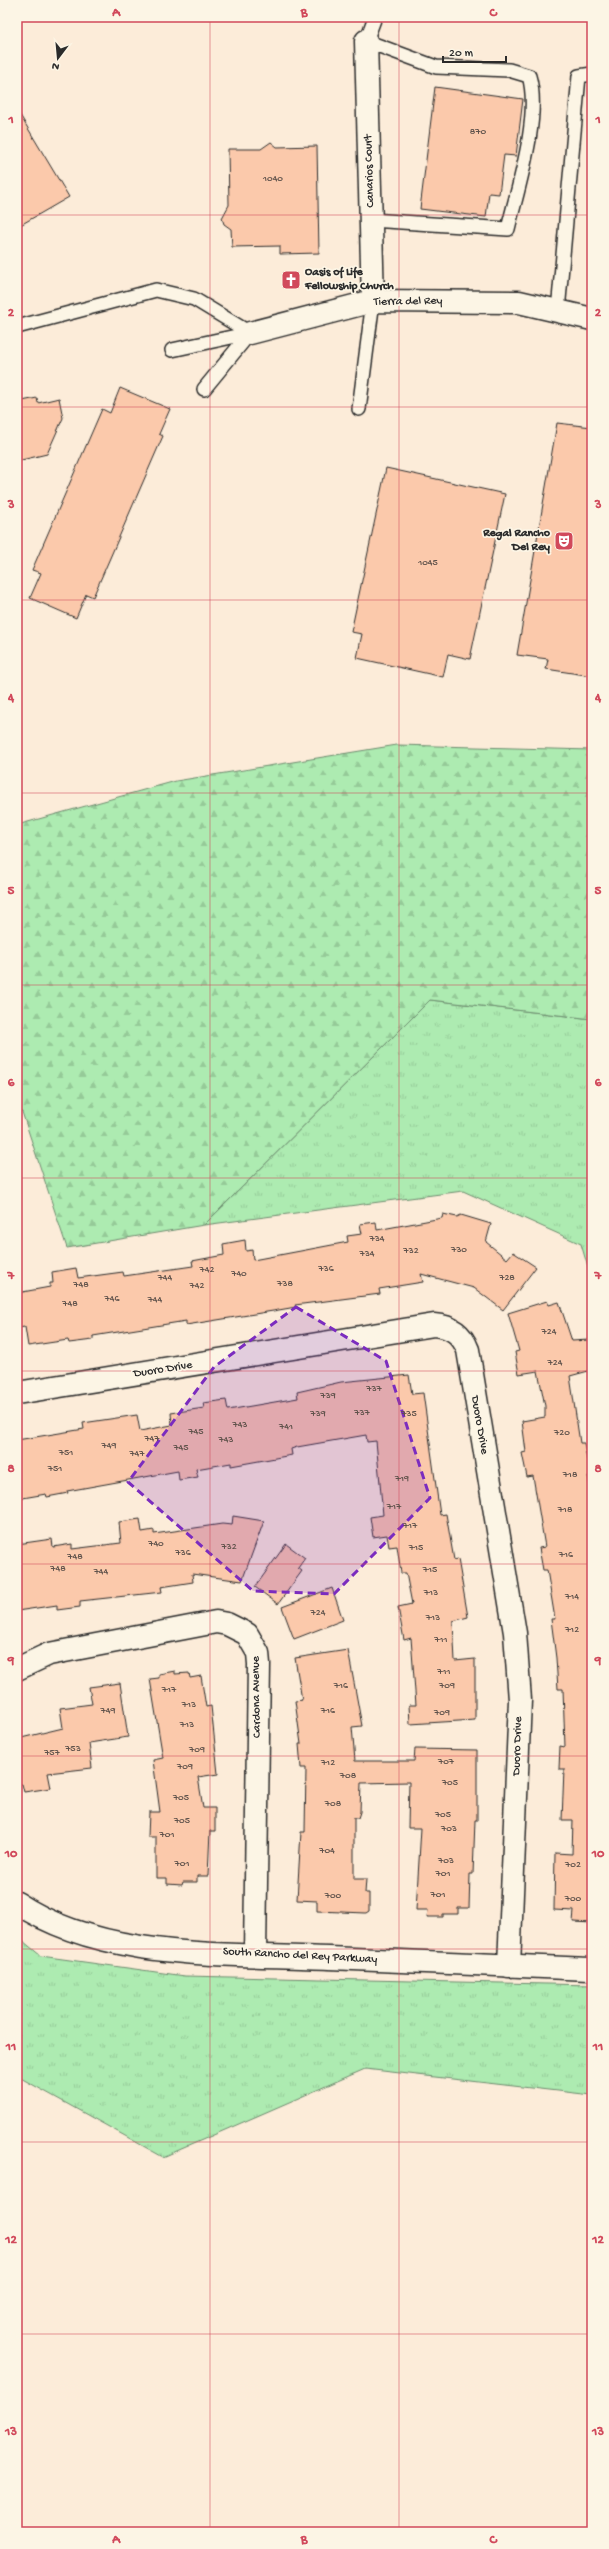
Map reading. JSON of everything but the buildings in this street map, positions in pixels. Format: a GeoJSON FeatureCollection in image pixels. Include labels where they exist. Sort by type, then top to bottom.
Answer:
{"type":"FeatureCollection","features":[{"type":"Feature","properties":{"kind":"street","name":"Canarios Court"},"geometry":{"type":"LineString","coordinates":[[366,41],[374,301]]}},
{"type":"Feature","properties":{"kind":"street","name":"Tierra del Rey"},"geometry":{"type":"LineString","coordinates":[[250,333],[374,301],[519,302],[592,318]]}},
{"type":"Feature","properties":{"kind":"street","name":"Duoro Drive"},"geometry":{"type":"LineString","coordinates":[[17,1393],[434,1325],[444,1326],[460,1335],[468,1350],[515,1633],[520,1700],[509,1966]]}},
{"type":"Feature","properties":{"kind":"street","name":"Cardona Avenue"},"geometry":{"type":"LineString","coordinates":[[17,1669],[49,1654],[173,1632],[205,1624],[227,1624],[247,1634],[258,1653],[259,1664],[255,1954]]}},
{"type":"Feature","properties":{"kind":"street","name":"South Rancho del Rey Parkway"},"geometry":{"type":"LineString","coordinates":[[17,1903],[46,1919],[102,1940],[162,1950],[592,1969]]}},
{"type":"Feature","properties":{"kind":"lane"},"geometry":{"type":"LineString","coordinates":[[371,220],[508,229],[529,142],[532,87],[528,76],[509,70],[436,67],[366,41],[375,17]]}},
{"type":"Feature","properties":{"kind":"lane"},"geometry":{"type":"LineString","coordinates":[[558,311],[579,76],[592,74]]}},
{"type":"Feature","properties":{"kind":"lane"},"geometry":{"type":"LineString","coordinates":[[17,327],[156,290],[194,299],[250,333]]}},
{"type":"Feature","properties":{"kind":"lane"},"geometry":{"type":"LineString","coordinates":[[359,409],[374,301]]}},
{"type":"Feature","properties":{"kind":"lane"},"geometry":{"type":"LineString","coordinates":[[172,350],[250,333]]}},
{"type":"Feature","properties":{"kind":"lane"},"geometry":{"type":"LineString","coordinates":[[204,389],[250,333]]}},
{"type":"Feature","properties":{"kind":"highlighted area"},"geometry":{"type":"Polygon","coordinates":[[[296,1307],[386,1361],[430,1498],[334,1594],[253,1591],[128,1482],[214,1367],[296,1307]]]}},
{"type":"Feature","properties":{"kind":"green space"},"geometry":{"type":"Polygon","coordinates":[[[397,745],[592,750],[592,1019],[430,1000],[204,1225],[67,1248],[22,1112],[17,1109],[17,825],[176,781],[397,745]]]}},
{"type":"Feature","properties":{"kind":"green space"},"geometry":{"type":"Polygon","coordinates":[[[430,1000],[592,1019],[592,1281],[581,1244],[463,1191],[204,1225],[430,1000]]]}},
{"type":"Feature","properties":{"kind":"green space"},"geometry":{"type":"Polygon","coordinates":[[[17,1936],[41,1956],[185,1976],[592,1985],[592,2095],[365,2069],[163,2157],[17,2076],[17,1936]]]}},
{"type":"Feature","properties":{"kind":"place","name":"Oasis of Life Fellowship Church"},"geometry":{"type":"Point","coordinates":[291,280]}},
{"type":"Feature","properties":{"kind":"place","name":"Regal Rancho Del Rey"},"geometry":{"type":"Point","coordinates":[564,541]}}]}
